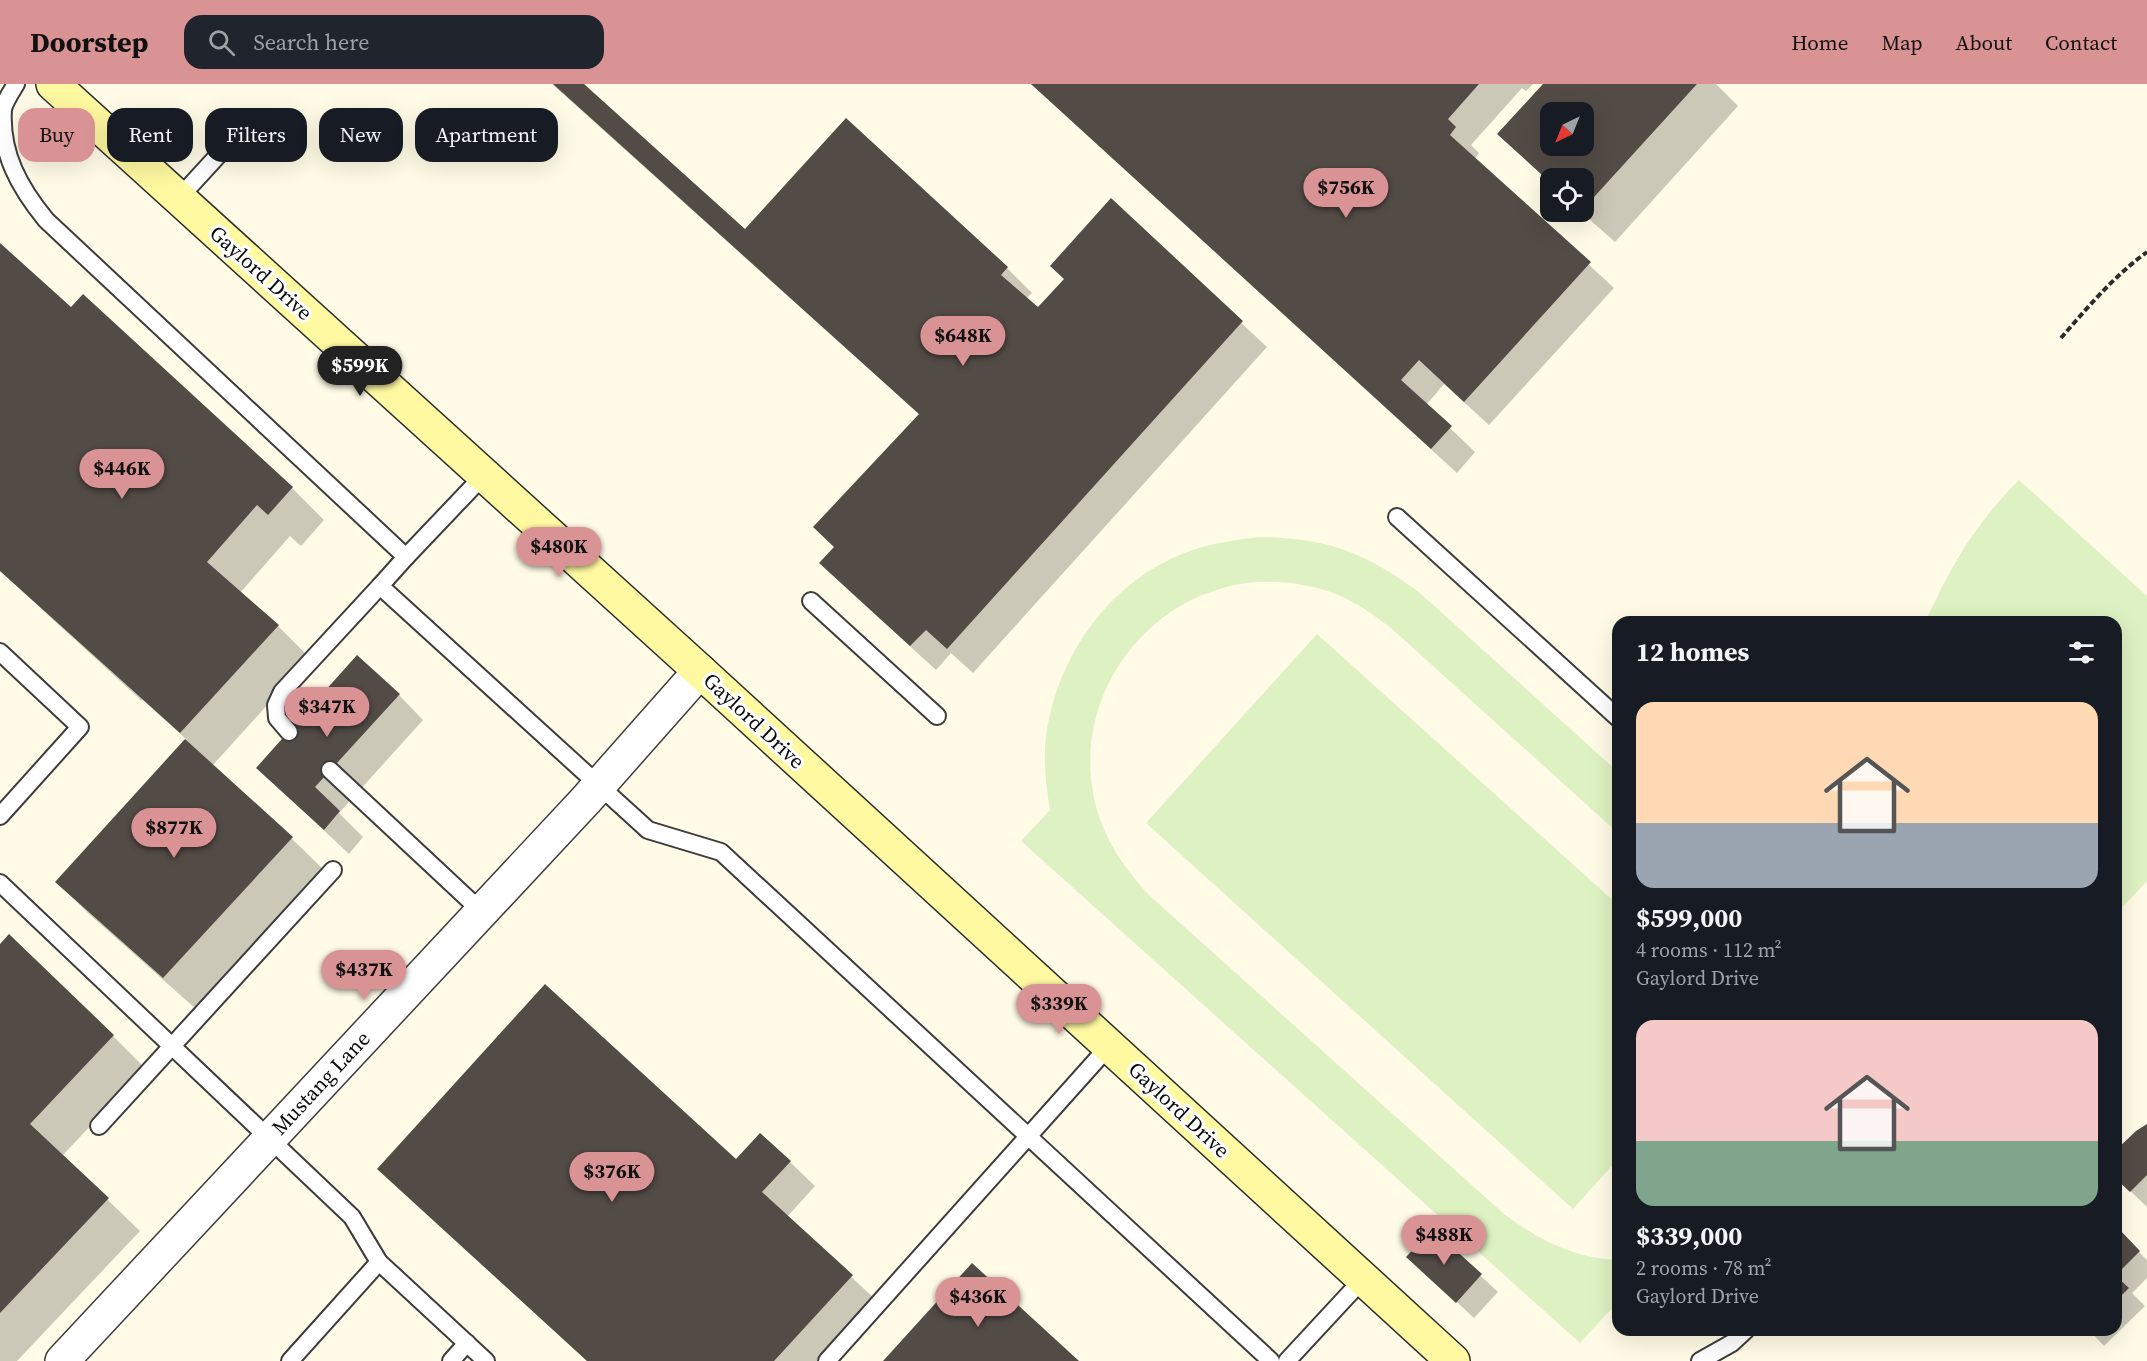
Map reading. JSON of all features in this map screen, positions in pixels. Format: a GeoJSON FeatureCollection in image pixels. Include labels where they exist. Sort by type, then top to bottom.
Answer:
{"type":"FeatureCollection","features":[{"type":"Feature","properties":{"kind":"street","name":"Gaylord Drive"},"geometry":{"type":"LineString","coordinates":[[53,84],[700,671],[1453,1361]]}},
{"type":"Feature","properties":{"kind":"street","name":"Mustang Lane"},"geometry":{"type":"LineString","coordinates":[[62,1361],[482,912],[700,671]]}},
{"type":"Feature","properties":{"kind":"lane"},"geometry":{"type":"LineString","coordinates":[[16,84],[3,108],[1,134],[8,161],[20,188],[46,220],[406,557]]}},
{"type":"Feature","properties":{"kind":"lane"},"geometry":{"type":"LineString","coordinates":[[178,198],[211,162]]}},
{"type":"Feature","properties":{"kind":"lane"},"geometry":{"type":"LineString","coordinates":[[289,732],[277,718],[276,705],[282,692],[484,475]]}},
{"type":"Feature","properties":{"kind":"lane"},"geometry":{"type":"LineString","coordinates":[[1397,517],[1612,713]]}},
{"type":"Feature","properties":{"kind":"lane"},"geometry":{"type":"LineString","coordinates":[[380,586],[648,830],[721,852],[1270,1361]]}},
{"type":"Feature","properties":{"kind":"lane"},"geometry":{"type":"LineString","coordinates":[[811,601],[937,716]]}},
{"type":"Feature","properties":{"kind":"lane"},"geometry":{"type":"LineString","coordinates":[[0,816],[80,727],[2,658]]}},
{"type":"Feature","properties":{"kind":"lane"},"geometry":{"type":"LineString","coordinates":[[330,770],[482,912]]}},
{"type":"Feature","properties":{"kind":"lane"},"geometry":{"type":"LineString","coordinates":[[99,1126],[333,870]]}},
{"type":"Feature","properties":{"kind":"lane"},"geometry":{"type":"LineString","coordinates":[[0,883],[352,1217],[379,1262],[486,1361]]}},
{"type":"Feature","properties":{"kind":"lane"},"geometry":{"type":"LineString","coordinates":[[827,1361],[1109,1046]]}},
{"type":"Feature","properties":{"kind":"lane"},"geometry":{"type":"LineString","coordinates":[[290,1361],[379,1262]]}},
{"type":"Feature","properties":{"kind":"lane"},"geometry":{"type":"LineString","coordinates":[[1287,1361],[1363,1279]]}},
{"type":"Feature","properties":{"kind":"lane"},"geometry":{"type":"LineString","coordinates":[[1700,1361],[1732,1343],[1740,1336]]}},
{"type":"Feature","properties":{"kind":"lane"},"geometry":{"type":"LineString","coordinates":[[451,1361],[467,1343]]}},
{"type":"Feature","properties":{"kind":"path"},"geometry":{"type":"LineString","coordinates":[[2061,338],[2133,262],[2147,252]]}},
{"type":"Feature","properties":{"kind":"green space"},"geometry":{"type":"Polygon","coordinates":[[[2019,480],[2147,596],[2147,881],[2122,908],[2122,616],[1928,616],[1965,547],[1995,506],[2019,480]]]}},
{"type":"Feature","properties":{"kind":"green space"},"geometry":{"type":"Polygon","coordinates":[[[1258,537],[1305,540],[1345,550],[1382,568],[1421,594],[1612,767],[1612,828],[1380,620],[1334,593],[1310,586],[1272,582],[1247,583],[1210,592],[1177,608],[1148,631],[1124,658],[1106,689],[1095,724],[1090,760],[1094,798],[1102,826],[1123,863],[1150,896],[1504,1214],[1530,1232],[1558,1246],[1587,1256],[1612,1260],[1612,1309],[1580,1343],[1021,841],[1050,810],[1045,755],[1052,707],[1062,677],[1092,624],[1136,580],[1162,564],[1190,551],[1258,537]]]}},
{"type":"Feature","properties":{"kind":"green space"},"geometry":{"type":"Polygon","coordinates":[[[1317,634],[1612,900],[1612,1166],[1573,1209],[1146,823],[1317,634]]]}},
{"type":"Feature","properties":{"kind":"building"},"geometry":{"type":"Polygon","coordinates":[[[553,84],[584,84],[745,229],[846,118],[1008,267],[1001,275],[1038,307],[1064,279],[1050,266],[1111,198],[1243,321],[947,649],[926,630],[910,646],[819,563],[834,547],[813,527],[919,414],[553,84]]]}},
{"type":"Feature","properties":{"kind":"building"},"geometry":{"type":"Polygon","coordinates":[[[1031,84],[1479,84],[1448,119],[1456,127],[1450,135],[1540,216],[1540,222],[1547,222],[1591,262],[1464,402],[1419,360],[1401,380],[1452,426],[1431,449],[1031,84]]]}},
{"type":"Feature","properties":{"kind":"building"},"geometry":{"type":"Polygon","coordinates":[[[1543,84],[1697,84],[1594,197],[1594,168],[1540,168],[1540,173],[1497,134],[1543,84]]]}},
{"type":"Feature","properties":{"kind":"building"},"geometry":{"type":"Polygon","coordinates":[[[0,243],[71,307],[83,294],[293,487],[268,515],[257,505],[207,562],[279,625],[180,733],[0,571],[0,243]]]}},
{"type":"Feature","properties":{"kind":"building"},"geometry":{"type":"Polygon","coordinates":[[[357,655],[400,694],[315,787],[340,811],[324,830],[256,768],[357,655]]]}},
{"type":"Feature","properties":{"kind":"building"},"geometry":{"type":"Polygon","coordinates":[[[185,739],[293,837],[163,978],[55,882],[185,739]]]}},
{"type":"Feature","properties":{"kind":"building"},"geometry":{"type":"Polygon","coordinates":[[[9,934],[114,1035],[30,1124],[109,1198],[0,1313],[0,944],[9,934]]]}},
{"type":"Feature","properties":{"kind":"building"},"geometry":{"type":"Polygon","coordinates":[[[545,984],[736,1159],[760,1133],[791,1161],[762,1192],[853,1275],[774,1361],[587,1361],[377,1169],[545,984]]]}},
{"type":"Feature","properties":{"kind":"building"},"geometry":{"type":"Polygon","coordinates":[[[2147,1124],[2147,1175],[2130,1192],[2122,1185],[2122,1144],[2147,1124]]]}},
{"type":"Feature","properties":{"kind":"building"},"geometry":{"type":"Polygon","coordinates":[[[1432,1229],[1482,1274],[1456,1303],[1406,1257],[1432,1229]]]}},
{"type":"Feature","properties":{"kind":"building"},"geometry":{"type":"Polygon","coordinates":[[[2122,1232],[2140,1251],[2122,1269],[2122,1232]]]}},
{"type":"Feature","properties":{"kind":"building"},"geometry":{"type":"Polygon","coordinates":[[[972,1263],[1079,1361],[883,1361],[972,1263]]]}},
{"type":"Feature","properties":{"kind":"building"},"geometry":{"type":"Polygon","coordinates":[[[2122,1282],[2129,1288],[2122,1295],[2122,1282]]]}}]}
